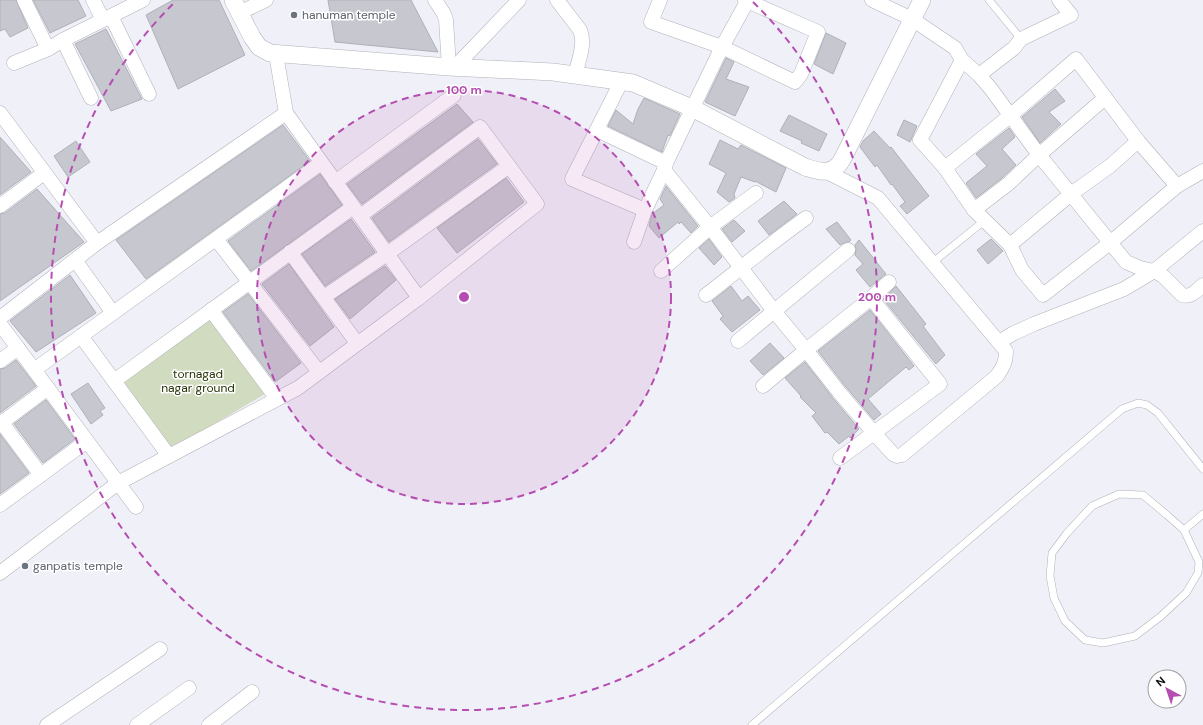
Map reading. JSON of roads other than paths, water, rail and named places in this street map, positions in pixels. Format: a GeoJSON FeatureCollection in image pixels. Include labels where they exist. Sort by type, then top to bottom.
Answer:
{"type":"FeatureCollection","features":[{"type":"Feature","properties":{"kind":"street"},"geometry":{"type":"LineString","coordinates":[[24,0],[48,49]]}},
{"type":"Feature","properties":{"kind":"street"},"geometry":{"type":"LineString","coordinates":[[93,0],[107,18],[149,94]]}},
{"type":"Feature","properties":{"kind":"street"},"geometry":{"type":"LineString","coordinates":[[14,63],[48,49],[143,0]]}},
{"type":"Feature","properties":{"kind":"street"},"geometry":{"type":"LineString","coordinates":[[266,0],[236,6],[252,37],[259,47],[270,53],[452,67],[553,72],[633,83],[692,108],[805,167],[827,172],[878,198],[1006,351],[1004,366],[997,376],[902,455],[897,456],[874,433],[774,312],[665,166],[597,130]]}},
{"type":"Feature","properties":{"kind":"street"},"geometry":{"type":"LineString","coordinates":[[435,0],[446,20],[452,67]]}},
{"type":"Feature","properties":{"kind":"street"},"geometry":{"type":"LineString","coordinates":[[452,67],[519,0]]}},
{"type":"Feature","properties":{"kind":"street"},"geometry":{"type":"LineString","coordinates":[[557,0],[580,30],[582,36],[582,43],[575,76]]}},
{"type":"Feature","properties":{"kind":"street"},"geometry":{"type":"LineString","coordinates":[[634,242],[645,210],[692,108],[722,47],[747,0],[818,32],[801,74],[795,82],[722,47],[651,22],[660,0]]}},
{"type":"Feature","properties":{"kind":"street"},"geometry":{"type":"LineString","coordinates":[[872,0],[912,19],[955,48],[962,60],[979,75],[991,89],[1039,155],[1126,262],[1140,268],[1154,271],[1163,276],[1182,296],[1190,296],[1203,285]]}},
{"type":"Feature","properties":{"kind":"street"},"geometry":{"type":"LineString","coordinates":[[827,172],[836,167],[844,156],[922,0]]}},
{"type":"Feature","properties":{"kind":"street"},"geometry":{"type":"LineString","coordinates":[[979,75],[1014,48],[1021,39],[1071,15],[1059,0]]}},
{"type":"Feature","properties":{"kind":"street"},"geometry":{"type":"LineString","coordinates":[[63,40],[91,98]]}},
{"type":"Feature","properties":{"kind":"street"},"geometry":{"type":"LineString","coordinates":[[276,54],[286,112],[419,298]]}},
{"type":"Feature","properties":{"kind":"street"},"geometry":{"type":"LineString","coordinates":[[945,168],[1011,115],[1076,59],[1138,142],[1176,186]]}},
{"type":"Feature","properties":{"kind":"street"},"geometry":{"type":"LineString","coordinates":[[962,60],[920,140],[945,168],[974,210],[1010,245],[1022,270],[1043,295],[1110,242],[1176,186],[1203,172]]}},
{"type":"Feature","properties":{"kind":"street"},"geometry":{"type":"LineString","coordinates":[[621,82],[572,179],[645,210]]}},
{"type":"Feature","properties":{"kind":"street"},"geometry":{"type":"LineString","coordinates":[[335,182],[454,95]]}},
{"type":"Feature","properties":{"kind":"street"},"geometry":{"type":"LineString","coordinates":[[974,210],[1008,184],[1105,98]]}},
{"type":"Feature","properties":{"kind":"street"},"geometry":{"type":"LineString","coordinates":[[0,318],[97,243],[286,112]]}},
{"type":"Feature","properties":{"kind":"street"},"geometry":{"type":"LineString","coordinates":[[0,113],[97,243]]}},
{"type":"Feature","properties":{"kind":"street"},"geometry":{"type":"LineString","coordinates":[[0,573],[118,484],[298,388],[419,298],[537,204],[480,127],[356,211],[290,252],[114,381]]}},
{"type":"Feature","properties":{"kind":"street"},"geometry":{"type":"LineString","coordinates":[[1010,245],[1071,194],[1110,166],[1138,142]]}},
{"type":"Feature","properties":{"kind":"street"},"geometry":{"type":"LineString","coordinates":[[34,370],[321,162]]}},
{"type":"Feature","properties":{"kind":"street"},"geometry":{"type":"LineString","coordinates":[[324,298],[509,166]]}},
{"type":"Feature","properties":{"kind":"street"},"geometry":{"type":"LineString","coordinates":[[0,206],[44,173]]}},
{"type":"Feature","properties":{"kind":"street"},"geometry":{"type":"LineString","coordinates":[[660,271],[710,227],[756,193]]}},
{"type":"Feature","properties":{"kind":"street"},"geometry":{"type":"LineString","coordinates":[[706,295],[806,218]]}},
{"type":"Feature","properties":{"kind":"street"},"geometry":{"type":"LineString","coordinates":[[999,342],[1034,324],[1124,289],[1154,271],[1203,231]]}},
{"type":"Feature","properties":{"kind":"street"},"geometry":{"type":"LineString","coordinates":[[216,239],[319,372]]}},
{"type":"Feature","properties":{"kind":"street"},"geometry":{"type":"LineString","coordinates":[[738,341],[848,250]]}},
{"type":"Feature","properties":{"kind":"street"},"geometry":{"type":"LineString","coordinates":[[290,252],[357,344]]}},
{"type":"Feature","properties":{"kind":"street"},"geometry":{"type":"LineString","coordinates":[[75,260],[113,313]]}},
{"type":"Feature","properties":{"kind":"street"},"geometry":{"type":"LineString","coordinates":[[763,386],[889,282]]}},
{"type":"Feature","properties":{"kind":"street"},"geometry":{"type":"LineString","coordinates":[[840,458],[940,384],[871,298]]}},
{"type":"Feature","properties":{"kind":"street"},"geometry":{"type":"LineString","coordinates":[[211,310],[277,399]]}},
{"type":"Feature","properties":{"kind":"street"},"geometry":{"type":"LineString","coordinates":[[0,324],[136,507]]}},
{"type":"Feature","properties":{"kind":"street"},"geometry":{"type":"LineString","coordinates":[[81,336],[169,456]]}},
{"type":"Feature","properties":{"kind":"street"},"geometry":{"type":"LineString","coordinates":[[0,361],[18,348]]}},
{"type":"Feature","properties":{"kind":"street"},"geometry":{"type":"LineString","coordinates":[[41,475],[1,423],[48,388]]}},
{"type":"Feature","properties":{"kind":"street"},"geometry":{"type":"LineString","coordinates":[[0,505],[87,441]]}},
{"type":"Feature","properties":{"kind":"street"},"geometry":{"type":"LineString","coordinates":[[47,725],[160,649]]}},
{"type":"Feature","properties":{"kind":"street"},"geometry":{"type":"LineString","coordinates":[[136,725],[189,688]]}},
{"type":"Feature","properties":{"kind":"street"},"geometry":{"type":"LineString","coordinates":[[209,725],[252,692]]}},
{"type":"Feature","properties":{"kind":"lane"},"geometry":{"type":"LineString","coordinates":[[988,0],[1021,39]]}},
{"type":"Feature","properties":{"kind":"lane"},"geometry":{"type":"LineString","coordinates":[[932,263],[984,220]]}},
{"type":"Feature","properties":{"kind":"lane"},"geometry":{"type":"LineString","coordinates":[[752,725],[1122,409],[1138,403],[1147,405],[1158,413],[1203,470]]}},
{"type":"Feature","properties":{"kind":"lane"},"geometry":{"type":"LineString","coordinates":[[1119,494],[1143,495],[1184,530],[1199,562],[1200,574],[1186,593],[1160,617],[1135,636],[1102,643],[1085,640],[1065,621],[1054,598],[1050,576],[1052,554],[1067,533],[1092,506],[1119,494]]}},
{"type":"Feature","properties":{"kind":"lane"},"geometry":{"type":"LineString","coordinates":[[1184,530],[1203,514]]}},
{"type":"Feature","properties":{"kind":"place","name":"hanuman temple"},"geometry":{"type":"Point","coordinates":[294,15]}},
{"type":"Feature","properties":{"kind":"place","name":"ganpatis temple"},"geometry":{"type":"Point","coordinates":[25,566]}},
{"type":"Feature","properties":{"kind":"park label","name":"tornagad nagar ground"},"geometry":{"type":"Point","coordinates":[198,381]}}]}
